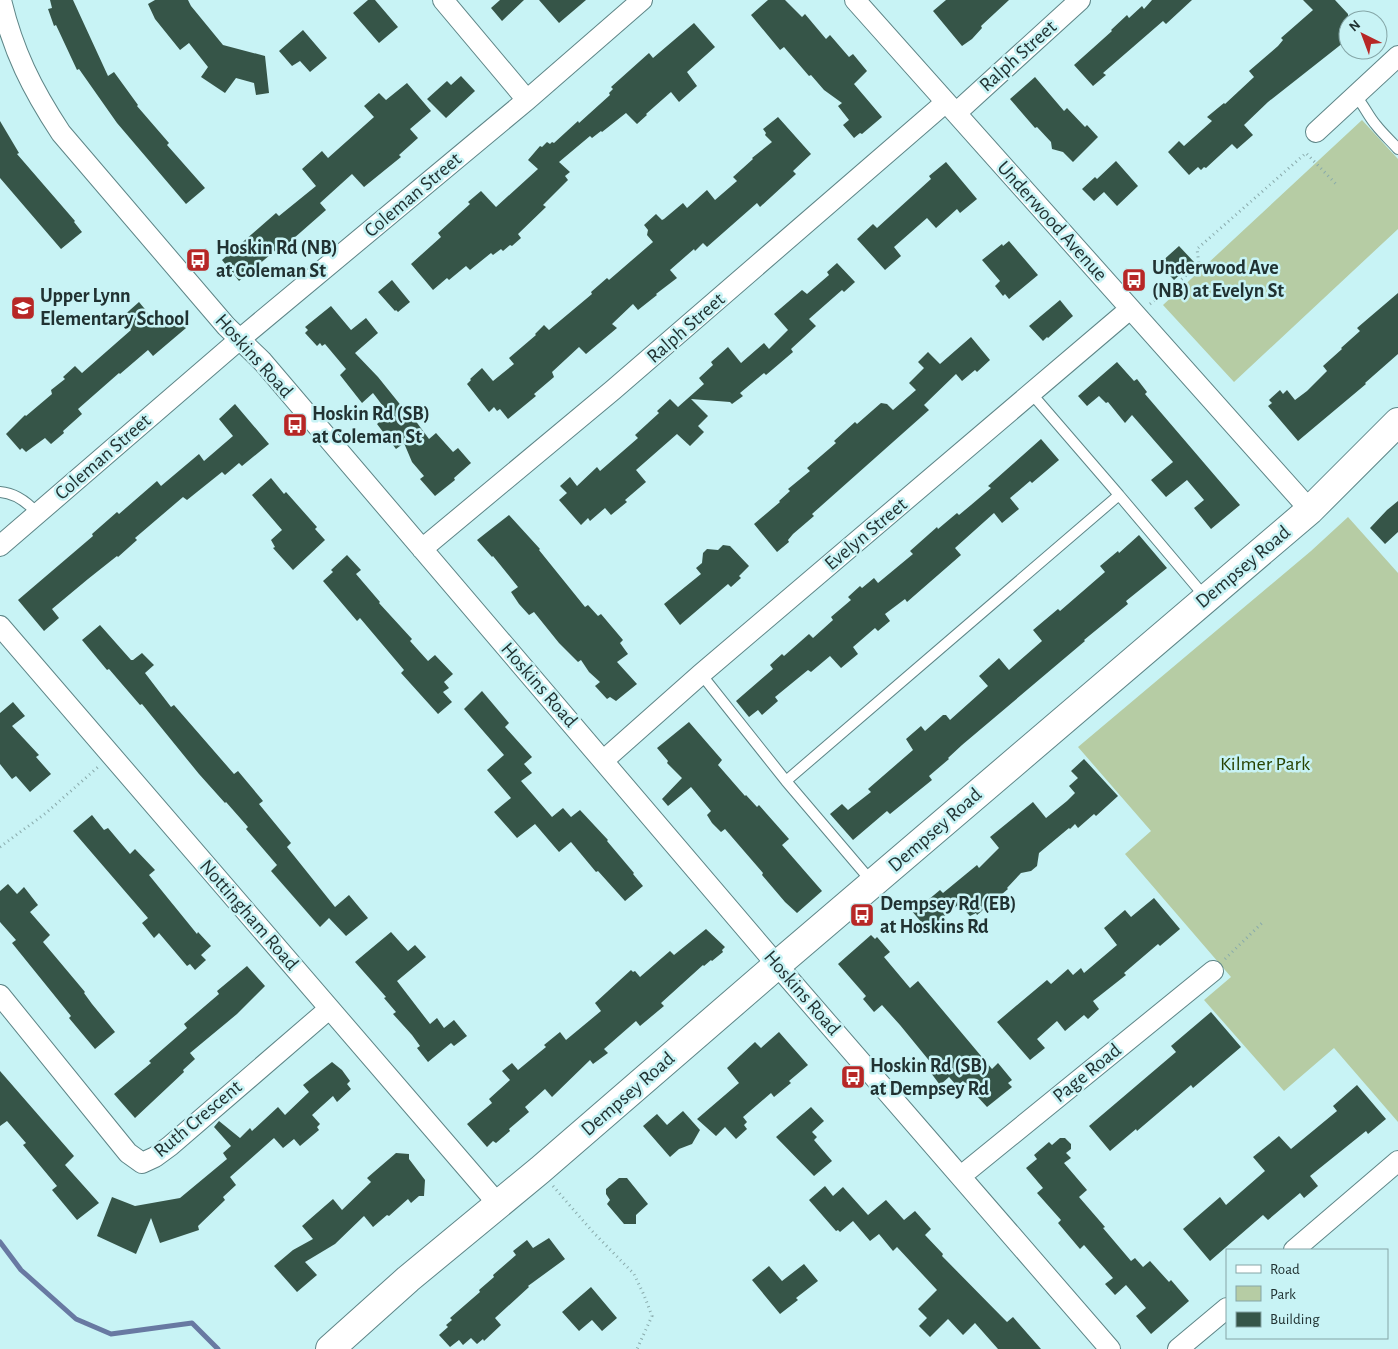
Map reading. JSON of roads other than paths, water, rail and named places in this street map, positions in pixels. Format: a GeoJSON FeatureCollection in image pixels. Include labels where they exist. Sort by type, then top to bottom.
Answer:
{"type":"FeatureCollection","features":[{"type":"Feature","properties":{"kind":"street","name":"Hoskins Road"},"geometry":{"type":"LineString","coordinates":[[1,0],[14,46],[26,75],[61,133],[226,326],[262,361],[777,965],[1110,1349]]}},
{"type":"Feature","properties":{"kind":"street"},"geometry":{"type":"LineString","coordinates":[[443,0],[527,100]]}},
{"type":"Feature","properties":{"kind":"street","name":"Coleman Street"},"geometry":{"type":"LineString","coordinates":[[0,546],[240,339],[527,100],[642,0]]}},
{"type":"Feature","properties":{"kind":"street","name":"Underwood Avenue"},"geometry":{"type":"LineString","coordinates":[[855,0],[951,108],[1139,307],[1310,510]]}},
{"type":"Feature","properties":{"kind":"street","name":"Ralph Street"},"geometry":{"type":"LineString","coordinates":[[422,549],[1080,0]]}},
{"type":"Feature","properties":{"kind":"street"},"geometry":{"type":"LineString","coordinates":[[1316,132],[1398,56]]}},
{"type":"Feature","properties":{"kind":"street","name":"Evelyn Street"},"geometry":{"type":"LineString","coordinates":[[604,760],[701,674],[1031,393],[1139,307]]}},
{"type":"Feature","properties":{"kind":"street","name":"Dempsey Road"},"geometry":{"type":"LineString","coordinates":[[330,1349],[408,1279],[540,1170],[1310,510],[1398,422]]}},
{"type":"Feature","properties":{"kind":"street","name":"Nottingham Road"},"geometry":{"type":"LineString","coordinates":[[0,626],[498,1204]]}},
{"type":"Feature","properties":{"kind":"street","name":"Page Road"},"geometry":{"type":"LineString","coordinates":[[961,1176],[1213,971]]}},
{"type":"Feature","properties":{"kind":"street","name":"Ruth Crescent"},"geometry":{"type":"LineString","coordinates":[[0,996],[115,1138],[128,1153],[142,1163],[155,1157],[170,1146],[329,1009]]}},
{"type":"Feature","properties":{"kind":"street"},"geometry":{"type":"LineString","coordinates":[[1295,1249],[1398,1161]]}},
{"type":"Feature","properties":{"kind":"street"},"geometry":{"type":"LineString","coordinates":[[1178,1349],[1226,1309]]}},
{"type":"Feature","properties":{"kind":"lane"},"geometry":{"type":"LineString","coordinates":[[1355,95],[1365,106],[1369,117],[1376,126],[1398,149]]}},
{"type":"Feature","properties":{"kind":"lane"},"geometry":{"type":"LineString","coordinates":[[1031,393],[1206,598]]}},
{"type":"Feature","properties":{"kind":"lane"},"geometry":{"type":"LineString","coordinates":[[0,492],[8,492],[17,496],[29,504],[37,513]]}},
{"type":"Feature","properties":{"kind":"lane"},"geometry":{"type":"LineString","coordinates":[[786,781],[1119,495]]}},
{"type":"Feature","properties":{"kind":"lane"},"geometry":{"type":"LineString","coordinates":[[701,674],[786,781],[873,883]]}},
{"type":"Feature","properties":{"kind":"waterway"},"geometry":{"type":"LineString","coordinates":[[0,1242],[21,1270],[76,1319],[111,1334],[192,1323],[218,1349]]}},
{"type":"Feature","properties":{"kind":"place","name":"Hoskin Rd (NB) at Coleman St"},"geometry":{"type":"Point","coordinates":[198,260]}},
{"type":"Feature","properties":{"kind":"place","name":"Underwood Ave (NB) at Evelyn St"},"geometry":{"type":"Point","coordinates":[1134,280]}},
{"type":"Feature","properties":{"kind":"place","name":"Upper Lynn Elementary School"},"geometry":{"type":"Point","coordinates":[23,308]}},
{"type":"Feature","properties":{"kind":"place","name":"Hoskin Rd (SB) at Coleman St"},"geometry":{"type":"Point","coordinates":[295,425]}},
{"type":"Feature","properties":{"kind":"place","name":"Dempsey Rd (EB) at Hoskins Rd"},"geometry":{"type":"Point","coordinates":[862,915]}},
{"type":"Feature","properties":{"kind":"place","name":"Hoskin Rd (SB) at Dempsey Rd"},"geometry":{"type":"Point","coordinates":[853,1077]}},
{"type":"Feature","properties":{"kind":"park label","name":"Kilmer Park"},"geometry":{"type":"Point","coordinates":[1265,764]}}]}
